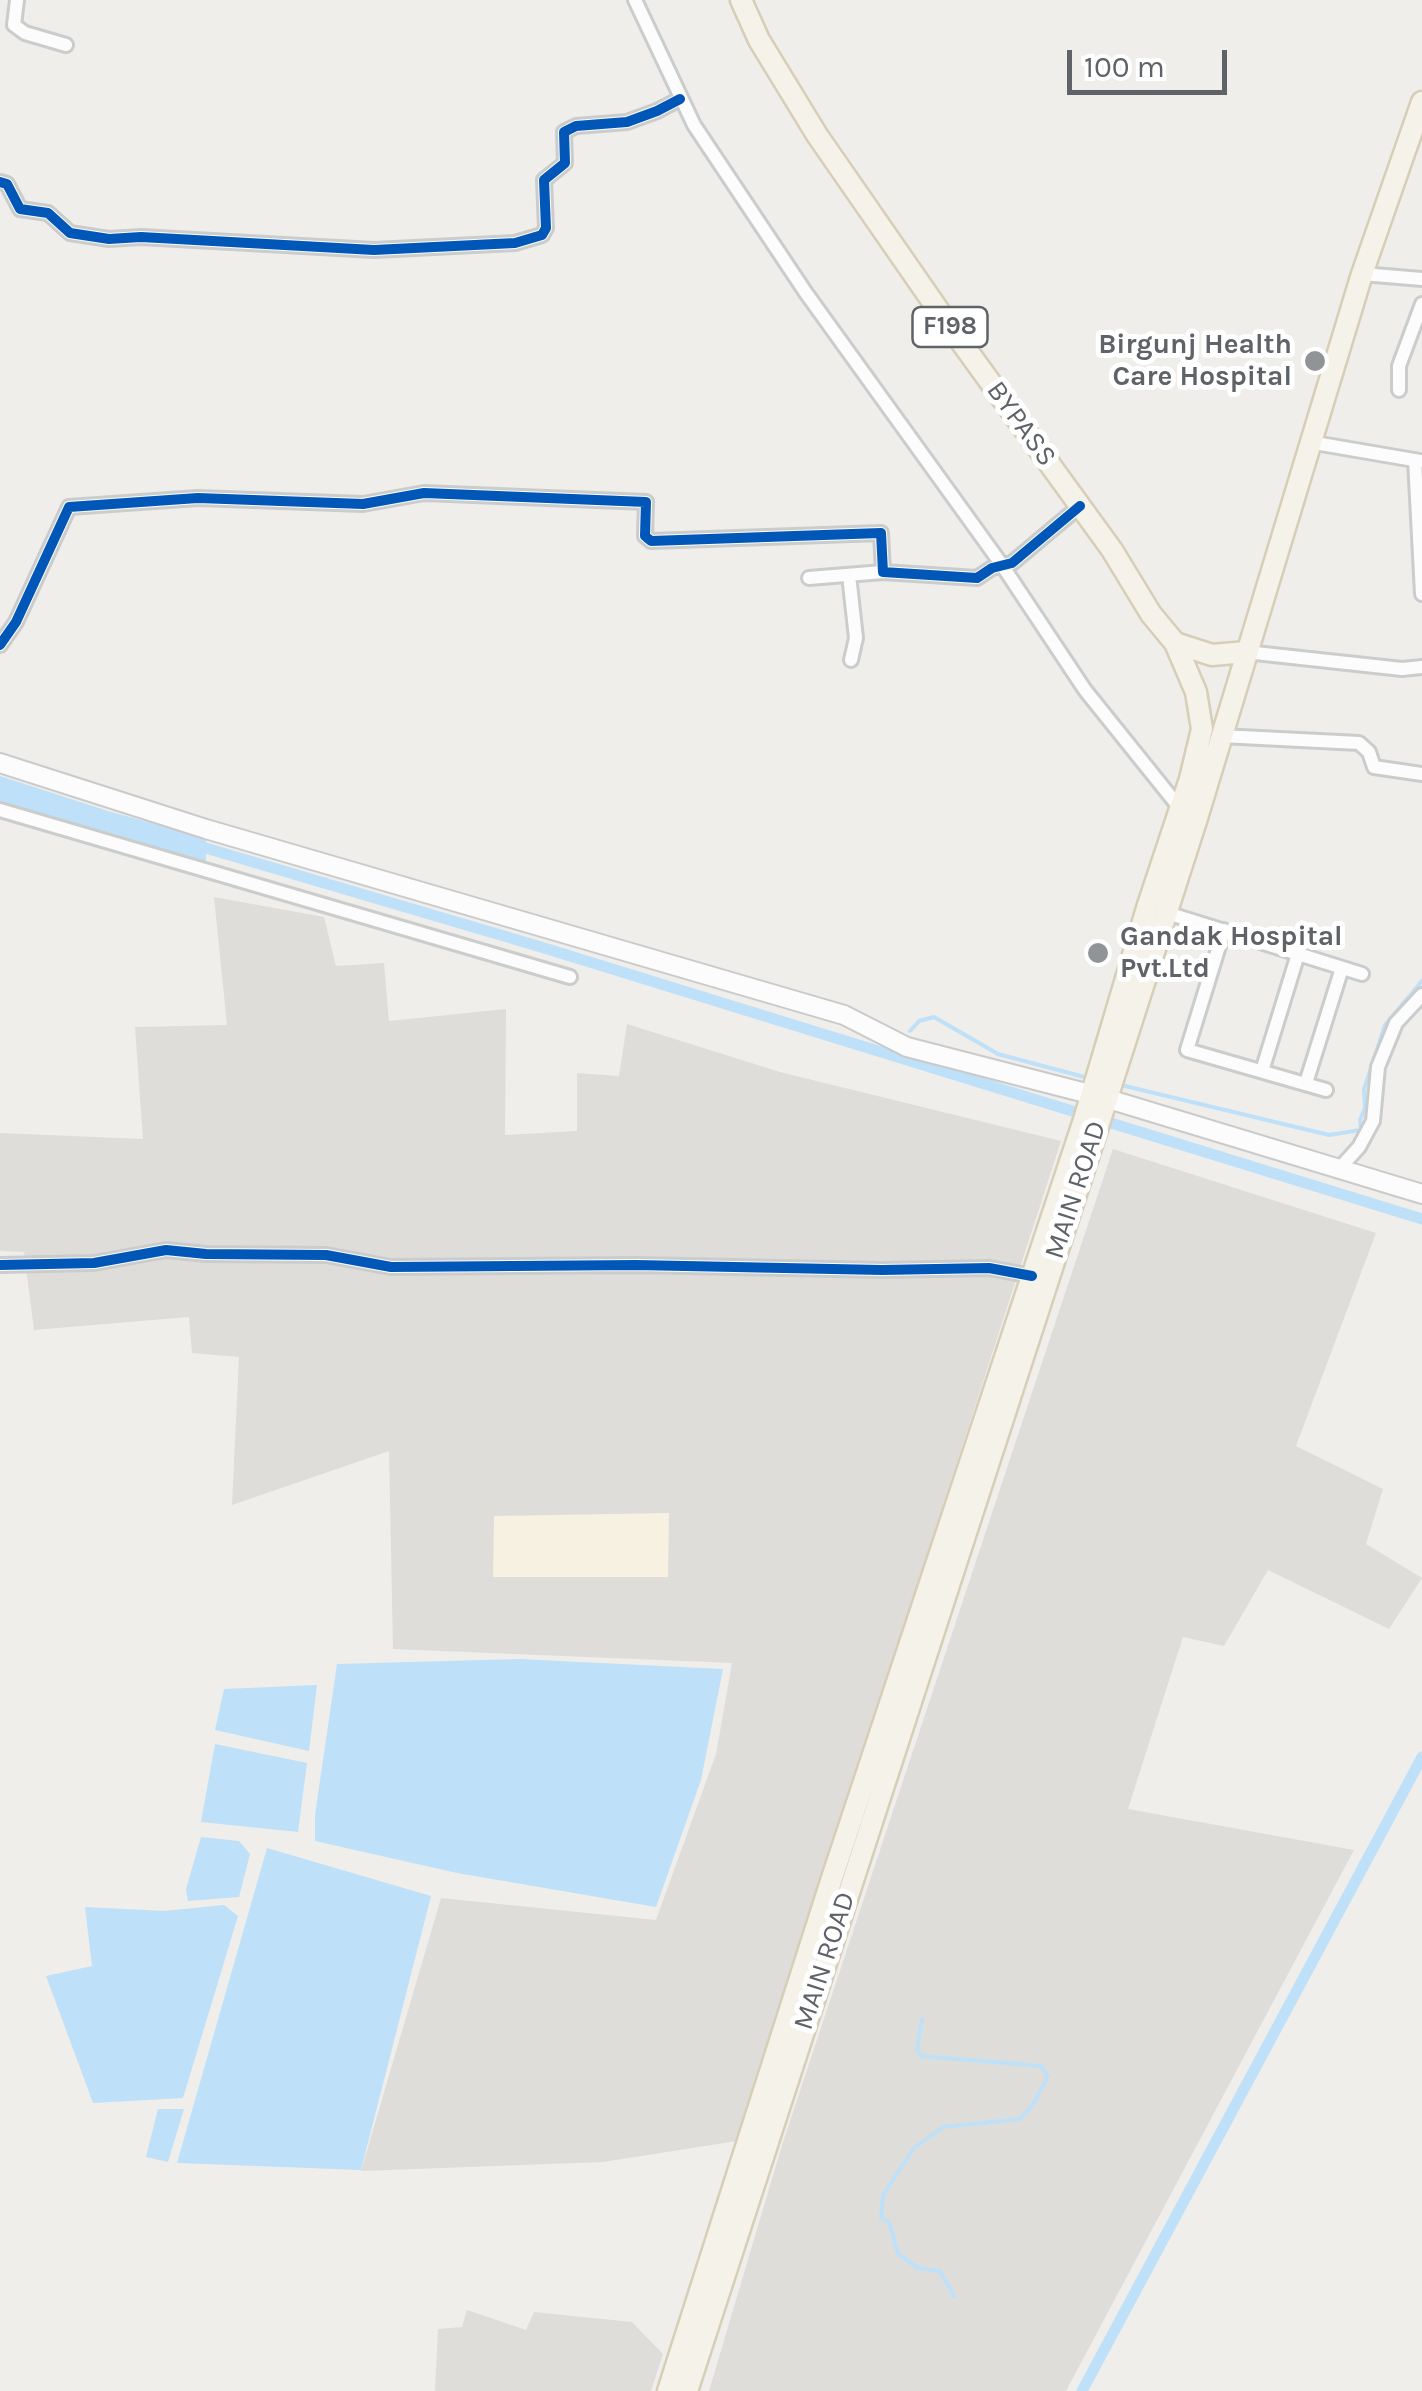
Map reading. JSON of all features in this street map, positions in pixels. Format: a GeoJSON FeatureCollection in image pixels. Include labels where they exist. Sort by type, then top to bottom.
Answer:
{"type":"FeatureCollection","features":[{"type":"Feature","properties":{"kind":"main road","name":"BYPASS"},"geometry":{"type":"LineString","coordinates":[[741,0],[759,40],[817,135],[1174,644],[1201,711],[1202,730],[1190,779]]}},
{"type":"Feature","properties":{"kind":"main road","name":"MAIN ROAD"},"geometry":{"type":"LineString","coordinates":[[668,2391],[833,1906],[1090,1126],[1157,910],[1221,736],[1308,442],[1422,102]]}},
{"type":"Feature","properties":{"kind":"main road"},"geometry":{"type":"LineString","coordinates":[[1174,644],[1212,655],[1246,652]]}},
{"type":"Feature","properties":{"kind":"main road"},"geometry":{"type":"LineString","coordinates":[[0,763],[206,829],[844,1015],[907,1046],[1422,1194]]}},
{"type":"Feature","properties":{"kind":"main road","name":"MAIN ROAD"},"geometry":{"type":"LineString","coordinates":[[1157,910],[1179,808],[1190,779]]}},
{"type":"Feature","properties":{"kind":"main road","name":"MAIN ROAD"},"geometry":{"type":"LineString","coordinates":[[686,2391],[833,1906],[1032,1276],[1090,1126]]}},
{"type":"Feature","properties":{"kind":"street"},"geometry":{"type":"LineString","coordinates":[[13,0],[14,26],[25,33],[66,44]]}},
{"type":"Feature","properties":{"kind":"street"},"geometry":{"type":"LineString","coordinates":[[635,0],[680,98],[806,293],[1002,565],[1084,690],[1179,808]]}},
{"type":"Feature","properties":{"kind":"street"},"geometry":{"type":"LineString","coordinates":[[0,182],[7,184],[20,209],[48,213],[70,233],[108,239],[141,237],[374,250],[515,244],[542,235],[546,228],[544,180],[566,163],[564,132],[576,126],[627,122],[657,112],[680,98]]}},
{"type":"Feature","properties":{"kind":"street"},"geometry":{"type":"LineString","coordinates":[[1362,274],[1422,279]]}},
{"type":"Feature","properties":{"kind":"street"},"geometry":{"type":"LineString","coordinates":[[1399,390],[1399,366],[1422,304]]}},
{"type":"Feature","properties":{"kind":"street"},"geometry":{"type":"LineString","coordinates":[[1308,442],[1418,460],[1422,594]]}},
{"type":"Feature","properties":{"kind":"street"},"geometry":{"type":"LineString","coordinates":[[0,646],[16,622],[70,507],[198,498],[363,504],[424,493],[646,502],[645,536],[651,541],[881,533],[884,572]]}},
{"type":"Feature","properties":{"kind":"street"},"geometry":{"type":"LineString","coordinates":[[809,578],[884,572],[977,578],[1012,563],[1080,506]]}},
{"type":"Feature","properties":{"kind":"street"},"geometry":{"type":"LineString","coordinates":[[848,575],[856,638],[852,660]]}},
{"type":"Feature","properties":{"kind":"street"},"geometry":{"type":"LineString","coordinates":[[1246,652],[1422,667]]}},
{"type":"Feature","properties":{"kind":"street"},"geometry":{"type":"LineString","coordinates":[[1221,736],[1360,742],[1374,767],[1422,774]]}},
{"type":"Feature","properties":{"kind":"street"},"geometry":{"type":"LineString","coordinates":[[0,810],[570,977]]}},
{"type":"Feature","properties":{"kind":"street"},"geometry":{"type":"LineString","coordinates":[[1157,910],[1362,974]]}},
{"type":"Feature","properties":{"kind":"street"},"geometry":{"type":"LineString","coordinates":[[1224,930],[1187,1050],[1326,1090]]}},
{"type":"Feature","properties":{"kind":"street"},"geometry":{"type":"LineString","coordinates":[[1262,1070],[1298,954]]}},
{"type":"Feature","properties":{"kind":"street"},"geometry":{"type":"LineString","coordinates":[[1306,1083],[1342,968]]}},
{"type":"Feature","properties":{"kind":"street"},"geometry":{"type":"LineString","coordinates":[[1339,1169],[1359,1147],[1373,1120],[1378,1067],[1396,1023],[1422,995]]}},
{"type":"Feature","properties":{"kind":"street"},"geometry":{"type":"LineString","coordinates":[[0,1265],[94,1263],[166,1250],[326,1255],[392,1267],[989,1268],[1032,1276]]}},
{"type":"Feature","properties":{"kind":"shaded area"},"geometry":{"type":"Polygon","coordinates":[[[214,897],[324,917],[336,966],[384,963],[389,1021],[506,1009],[505,1135],[577,1131],[577,1073],[619,1076],[627,1024],[780,1072],[1061,1141],[737,2141],[603,2162],[361,2171],[441,1898],[656,1920],[716,1754],[732,1663],[393,1649],[389,1451],[232,1505],[239,1357],[192,1353],[189,1317],[34,1330],[24,1252],[0,1251],[0,1133],[143,1139],[135,1027],[227,1025],[214,897]]]}},
{"type":"Feature","properties":{"kind":"shaded area"},"geometry":{"type":"Polygon","coordinates":[[[1113,1149],[1376,1233],[1296,1446],[1383,1489],[1366,1544],[1422,1578],[1389,1629],[1268,1570],[1224,1646],[1183,1637],[1128,1809],[1354,1850],[1066,2391],[709,2391],[782,2145],[1113,1149]]]}},
{"type":"Feature","properties":{"kind":"shaded area"},"geometry":{"type":"Polygon","coordinates":[[[467,2310],[526,2330],[534,2312],[632,2322],[663,2354],[651,2391],[435,2391],[438,2329],[462,2327],[467,2310]]]}},
{"type":"Feature","properties":{"kind":"sand"},"geometry":{"type":"Polygon","coordinates":[[[669,1513],[668,1577],[493,1577],[494,1516],[669,1513]]]}},
{"type":"Feature","properties":{"kind":"water"},"geometry":{"type":"Polygon","coordinates":[[[0,776],[206,838],[206,866],[0,804],[0,776]]]}},
{"type":"Feature","properties":{"kind":"water"},"geometry":{"type":"Polygon","coordinates":[[[519,1659],[723,1669],[701,1780],[656,1907],[457,1873],[315,1841],[315,1815],[337,1664],[519,1659]]]}},
{"type":"Feature","properties":{"kind":"water"},"geometry":{"type":"Polygon","coordinates":[[[317,1685],[309,1751],[215,1730],[224,1689],[317,1685]]]}},
{"type":"Feature","properties":{"kind":"water"},"geometry":{"type":"Polygon","coordinates":[[[215,1744],[307,1763],[298,1832],[201,1822],[215,1744]]]}},
{"type":"Feature","properties":{"kind":"water"},"geometry":{"type":"Polygon","coordinates":[[[201,1837],[239,1841],[250,1854],[239,1897],[188,1901],[186,1889],[201,1837]]]}},
{"type":"Feature","properties":{"kind":"water"},"geometry":{"type":"Polygon","coordinates":[[[267,1848],[431,1896],[361,2170],[177,2163],[267,1848]]]}},
{"type":"Feature","properties":{"kind":"water"},"geometry":{"type":"Polygon","coordinates":[[[224,1905],[238,1916],[183,2098],[93,2103],[46,1976],[92,1966],[85,1907],[164,1911],[224,1905]]]}},
{"type":"Feature","properties":{"kind":"water"},"geometry":{"type":"Polygon","coordinates":[[[158,2109],[184,2109],[168,2162],[146,2157],[158,2109]]]}},
{"type":"Feature","properties":{"kind":"waterway"},"geometry":{"type":"LineString","coordinates":[[192,844],[541,947],[1422,1219]]}},
{"type":"Feature","properties":{"kind":"waterway"},"geometry":{"type":"LineString","coordinates":[[1121,1085],[1329,1135],[1361,1130],[1364,1089],[1385,1025],[1422,981]]}},
{"type":"Feature","properties":{"kind":"waterway"},"geometry":{"type":"LineString","coordinates":[[910,1031],[919,1021],[934,1017],[998,1054],[1088,1078]]}},
{"type":"Feature","properties":{"kind":"waterway"},"geometry":{"type":"LineString","coordinates":[[1082,2391],[1422,1757]]}},
{"type":"Feature","properties":{"kind":"waterway"},"geometry":{"type":"LineString","coordinates":[[922,2019],[917,2050],[921,2056],[1041,2066],[1048,2076],[1020,2119],[943,2127],[914,2148],[883,2195],[881,2218],[889,2222],[898,2254],[918,2268],[940,2271],[954,2296]]}},
{"type":"Feature","properties":{"kind":"cycle path"},"geometry":{"type":"LineString","coordinates":[[0,182],[7,184],[20,209],[48,213],[70,233],[109,239],[141,237],[374,250],[515,243],[542,235],[546,228],[544,180],[565,163],[564,132],[576,126],[627,122],[680,99]]}},
{"type":"Feature","properties":{"kind":"cycle path"},"geometry":{"type":"LineString","coordinates":[[0,645],[16,622],[69,507],[198,498],[363,504],[424,493],[646,502],[645,536],[651,541],[881,533],[883,572],[977,578],[992,568],[1012,563],[1080,506]]}},
{"type":"Feature","properties":{"kind":"cycle path"},"geometry":{"type":"LineString","coordinates":[[0,1265],[94,1263],[166,1250],[326,1255],[391,1267],[989,1268],[1032,1276]]}},
{"type":"Feature","properties":{"kind":"place","name":"Birgunj Health Care Hospital"},"geometry":{"type":"Point","coordinates":[1315,361]}},
{"type":"Feature","properties":{"kind":"place","name":"Gandak Hospital Pvt.Ltd"},"geometry":{"type":"Point","coordinates":[1098,953]}}]}
